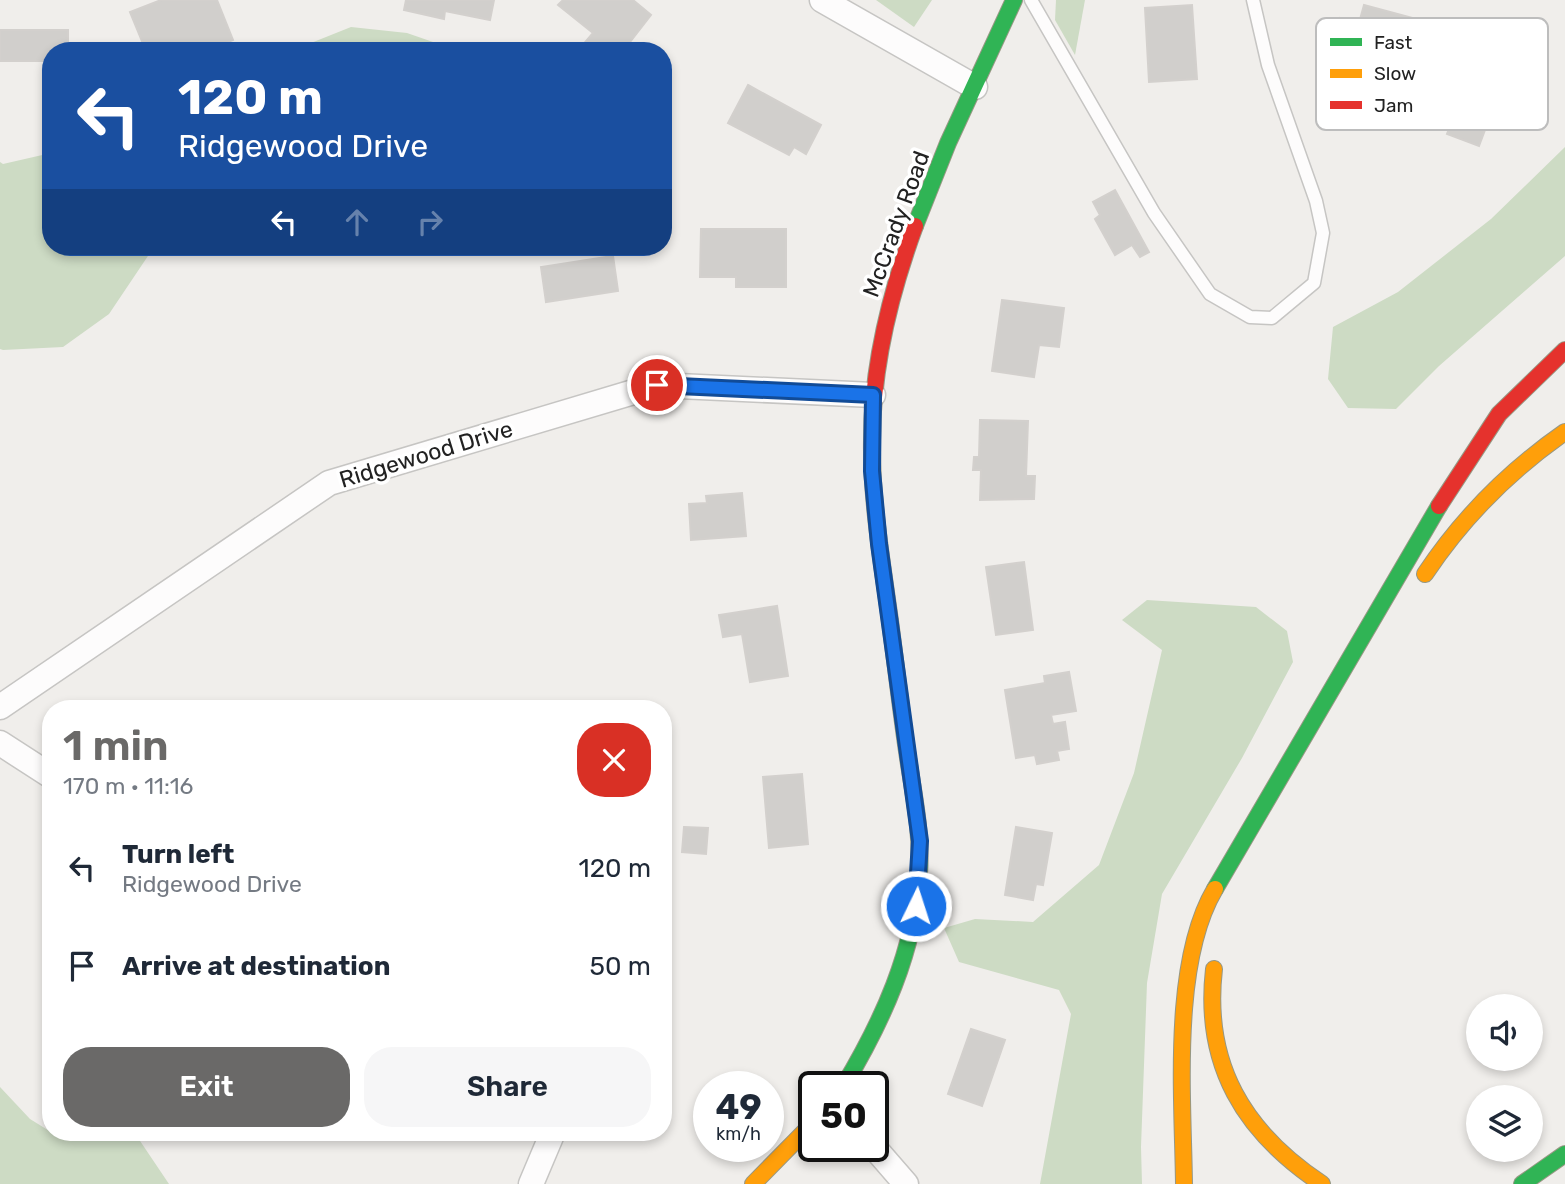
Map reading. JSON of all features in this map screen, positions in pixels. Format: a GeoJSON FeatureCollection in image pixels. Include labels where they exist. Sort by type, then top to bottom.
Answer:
{"type":"FeatureCollection","features":[{"type":"Feature","properties":{"kind":"main road","name":"McCrady Road"},"geometry":{"type":"LineString","coordinates":[[853,1071],[870,1044],[899,980],[916,906],[920,841],[879,544],[872,471],[873,395],[887,319],[905,254],[927,193],[1014,0]]}},
{"type":"Feature","properties":{"kind":"main road"},"geometry":{"type":"LineString","coordinates":[[1184,1184],[1185,995],[1194,944],[1211,895],[1462,467],[1499,414],[1565,349]]}},
{"type":"Feature","properties":{"kind":"main road"},"geometry":{"type":"LineString","coordinates":[[1416,589],[1441,549],[1486,495],[1565,432]]}},
{"type":"Feature","properties":{"kind":"main road"},"geometry":{"type":"LineString","coordinates":[[1218,950],[1213,974],[1211,1018],[1220,1062],[1229,1085],[1242,1107],[1273,1147],[1322,1184]]}},
{"type":"Feature","properties":{"kind":"main road"},"geometry":{"type":"LineString","coordinates":[[753,1184],[798,1138]]}},
{"type":"Feature","properties":{"kind":"main road"},"geometry":{"type":"LineString","coordinates":[[1522,1184],[1565,1154]]}},
{"type":"Feature","properties":{"kind":"street"},"geometry":{"type":"LineString","coordinates":[[822,0],[975,87]]}},
{"type":"Feature","properties":{"kind":"street","name":"Ridgewood Drive"},"geometry":{"type":"LineString","coordinates":[[0,707],[329,483],[657,385],[873,395]]}},
{"type":"Feature","properties":{"kind":"street"},"geometry":{"type":"LineString","coordinates":[[0,743],[42,770]]}},
{"type":"Feature","properties":{"kind":"street"},"geometry":{"type":"LineString","coordinates":[[531,1184],[549,1141]]}},
{"type":"Feature","properties":{"kind":"street"},"geometry":{"type":"LineString","coordinates":[[887,1162],[906,1184]]}},
{"type":"Feature","properties":{"kind":"lane"},"geometry":{"type":"LineString","coordinates":[[1031,0],[1154,214],[1210,294],[1250,317],[1272,318],[1314,283],[1323,233],[1316,201],[1268,65],[1253,0]]}},
{"type":"Feature","properties":{"kind":"green space"},"geometry":{"type":"Polygon","coordinates":[[[876,0],[932,0],[914,27],[876,0]]]}},
{"type":"Feature","properties":{"kind":"green space"},"geometry":{"type":"Polygon","coordinates":[[[1056,0],[1085,0],[1075,55],[1055,20],[1056,0]]]}},
{"type":"Feature","properties":{"kind":"green space"},"geometry":{"type":"Polygon","coordinates":[[[351,27],[407,33],[433,42],[314,42],[351,27]]]}},
{"type":"Feature","properties":{"kind":"green space"},"geometry":{"type":"Polygon","coordinates":[[[1565,147],[1565,256],[1439,366],[1396,409],[1348,408],[1328,379],[1333,327],[1398,292],[1491,219],[1565,147]]]}},
{"type":"Feature","properties":{"kind":"green space"},"geometry":{"type":"Polygon","coordinates":[[[42,155],[42,256],[148,256],[109,314],[63,347],[0,349],[0,162],[3,164],[42,155]]]}},
{"type":"Feature","properties":{"kind":"green space"},"geometry":{"type":"Polygon","coordinates":[[[1147,600],[1256,607],[1287,631],[1293,662],[1242,758],[1162,894],[1147,983],[1142,1184],[1040,1184],[1071,1014],[1059,990],[959,962],[944,928],[975,919],[1033,922],[1099,865],[1134,773],[1162,650],[1122,620],[1147,600]]]}},
{"type":"Feature","properties":{"kind":"green space"},"geometry":{"type":"Polygon","coordinates":[[[0,1087],[30,1119],[42,1126],[42,1141],[140,1141],[169,1184],[0,1184],[0,1087]]]}},
{"type":"Feature","properties":{"kind":"building"},"geometry":{"type":"Polygon","coordinates":[[[161,0],[217,0],[233,40],[142,42],[130,12],[161,0]]]}},
{"type":"Feature","properties":{"kind":"building"},"geometry":{"type":"Polygon","coordinates":[[[406,0],[494,0],[490,20],[445,11],[444,19],[404,10],[406,0]]]}},
{"type":"Feature","properties":{"kind":"building"},"geometry":{"type":"Polygon","coordinates":[[[563,0],[633,0],[651,15],[630,42],[585,42],[593,33],[558,5],[563,0]]]}},
{"type":"Feature","properties":{"kind":"building"},"geometry":{"type":"Polygon","coordinates":[[[1192,5],[1197,79],[1149,82],[1145,8],[1192,5]]]}},
{"type":"Feature","properties":{"kind":"building"},"geometry":{"type":"Polygon","coordinates":[[[1364,5],[1412,18],[1360,18],[1364,5]]]}},
{"type":"Feature","properties":{"kind":"building"},"geometry":{"type":"Polygon","coordinates":[[[0,30],[68,30],[68,42],[42,42],[42,61],[0,61],[0,30]]]}},
{"type":"Feature","properties":{"kind":"building"},"geometry":{"type":"Polygon","coordinates":[[[748,85],[821,125],[806,154],[794,147],[789,155],[728,123],[748,85]]]}},
{"type":"Feature","properties":{"kind":"building"},"geometry":{"type":"Polygon","coordinates":[[[1449,130],[1485,130],[1479,146],[1447,134],[1449,130]]]}},
{"type":"Feature","properties":{"kind":"building"},"geometry":{"type":"Polygon","coordinates":[[[1115,190],[1149,252],[1140,257],[1132,245],[1115,255],[1095,219],[1100,215],[1093,202],[1115,190]]]}},
{"type":"Feature","properties":{"kind":"building"},"geometry":{"type":"Polygon","coordinates":[[[701,229],[786,229],[786,287],[736,287],[736,277],[700,277],[701,229]]]}},
{"type":"Feature","properties":{"kind":"building"},"geometry":{"type":"Polygon","coordinates":[[[613,256],[618,291],[546,302],[541,267],[613,256]]]}},
{"type":"Feature","properties":{"kind":"building"},"geometry":{"type":"Polygon","coordinates":[[[1002,300],[1064,308],[1059,347],[1039,345],[1034,377],[992,371],[1002,300]]]}},
{"type":"Feature","properties":{"kind":"building"},"geometry":{"type":"Polygon","coordinates":[[[980,420],[1028,421],[1026,476],[1035,476],[1034,499],[980,500],[981,470],[973,470],[974,457],[979,457],[980,420]]]}},
{"type":"Feature","properties":{"kind":"building"},"geometry":{"type":"Polygon","coordinates":[[[742,493],[746,536],[691,540],[689,504],[707,503],[706,496],[742,493]]]}},
{"type":"Feature","properties":{"kind":"building"},"geometry":{"type":"Polygon","coordinates":[[[1024,562],[1033,630],[996,635],[986,567],[1024,562]]]}},
{"type":"Feature","properties":{"kind":"building"},"geometry":{"type":"Polygon","coordinates":[[[777,606],[788,676],[750,682],[742,634],[723,637],[719,615],[777,606]]]}},
{"type":"Feature","properties":{"kind":"building"},"geometry":{"type":"Polygon","coordinates":[[[1069,672],[1076,711],[1051,715],[1053,724],[1065,722],[1069,749],[1057,751],[1059,760],[1037,764],[1035,755],[1016,758],[1005,690],[1045,683],[1044,676],[1069,672]]]}},
{"type":"Feature","properties":{"kind":"building"},"geometry":{"type":"Polygon","coordinates":[[[802,774],[808,844],[769,848],[763,777],[802,774]]]}},
{"type":"Feature","properties":{"kind":"building"},"geometry":{"type":"Polygon","coordinates":[[[684,827],[708,828],[706,854],[682,852],[684,827]]]}},
{"type":"Feature","properties":{"kind":"building"},"geometry":{"type":"Polygon","coordinates":[[[1016,827],[1052,833],[1043,885],[1036,884],[1033,900],[1005,895],[1016,827]]]}},
{"type":"Feature","properties":{"kind":"building"},"geometry":{"type":"Polygon","coordinates":[[[971,1029],[1005,1040],[982,1106],[948,1094],[971,1029]]]}},
{"type":"Feature","properties":{"kind":"traffic: fast"},"geometry":{"type":"LineString","coordinates":[[915,226],[948,143],[1014,0]]}},
{"type":"Feature","properties":{"kind":"traffic: fast"},"geometry":{"type":"LineString","coordinates":[[1215,889],[1439,506]]}},
{"type":"Feature","properties":{"kind":"traffic: fast"},"geometry":{"type":"LineString","coordinates":[[852,1071],[871,1037],[894,985],[911,931],[919,874],[915,801],[890,621]]}},
{"type":"Feature","properties":{"kind":"traffic: fast"},"geometry":{"type":"LineString","coordinates":[[1522,1184],[1565,1154]]}},
{"type":"Feature","properties":{"kind":"traffic: slow"},"geometry":{"type":"LineString","coordinates":[[1425,574],[1455,533],[1488,496],[1565,432]]}},
{"type":"Feature","properties":{"kind":"traffic: slow"},"geometry":{"type":"LineString","coordinates":[[1184,1184],[1182,1073],[1186,992],[1191,954],[1201,919],[1215,889]]}},
{"type":"Feature","properties":{"kind":"traffic: slow"},"geometry":{"type":"LineString","coordinates":[[1214,969],[1212,1004],[1215,1036],[1223,1066],[1235,1093],[1271,1142],[1322,1184]]}},
{"type":"Feature","properties":{"kind":"traffic: slow"},"geometry":{"type":"LineString","coordinates":[[753,1184],[798,1138]]}},
{"type":"Feature","properties":{"kind":"traffic: jam"},"geometry":{"type":"LineString","coordinates":[[890,621],[873,486],[873,413],[879,358],[890,304],[915,226]]}},
{"type":"Feature","properties":{"kind":"traffic: jam"},"geometry":{"type":"LineString","coordinates":[[1439,506],[1499,414],[1565,350]]}},
{"type":"Feature","properties":{"kind":"route"},"geometry":{"type":"LineString","coordinates":[[657,385],[873,395],[872,471],[879,544],[920,841],[916,906]]}}]}
